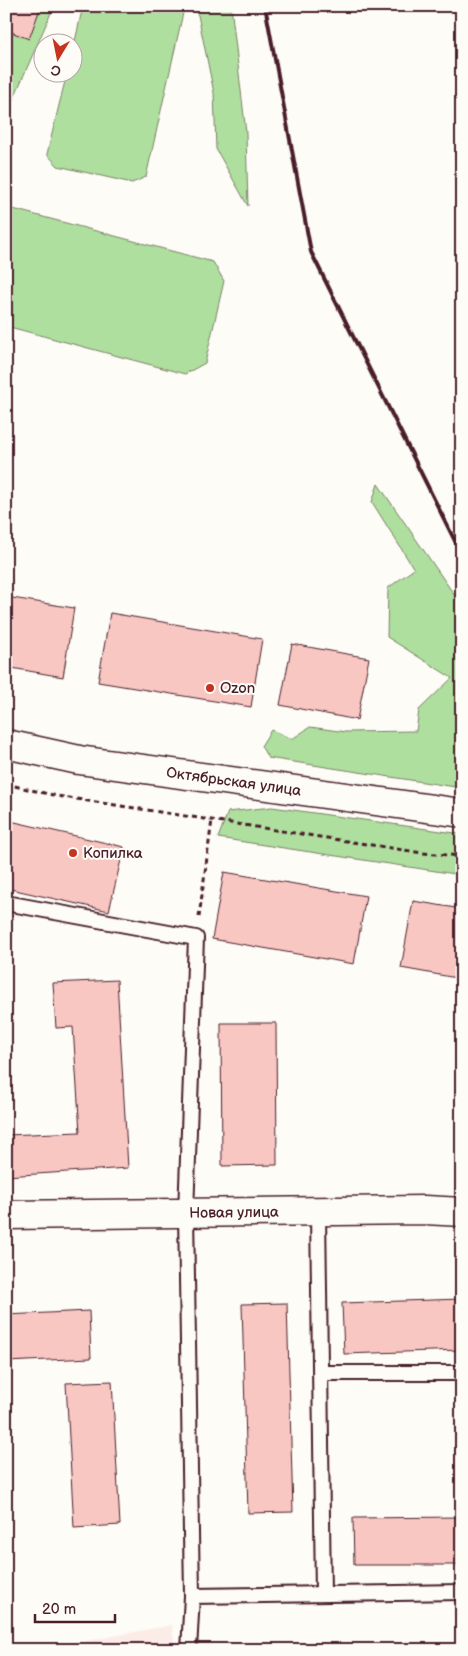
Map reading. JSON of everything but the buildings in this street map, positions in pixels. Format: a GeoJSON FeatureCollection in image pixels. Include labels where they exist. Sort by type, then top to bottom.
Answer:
{"type":"FeatureCollection","features":[{"type":"Feature","properties":{"kind":"main road","name":"Октябрьская улица"},"geometry":{"type":"LineString","coordinates":[[6,744],[80,760],[462,813]]}},
{"type":"Feature","properties":{"kind":"main road","name":"Новая улица"},"geometry":{"type":"LineString","coordinates":[[6,1215],[425,1210],[462,1212]]}},
{"type":"Feature","properties":{"kind":"lane"},"geometry":{"type":"LineString","coordinates":[[6,903],[196,938],[186,1213],[192,1596],[189,1650]]}},
{"type":"Feature","properties":{"kind":"lane"},"geometry":{"type":"LineString","coordinates":[[318,1212],[323,1594]]}},
{"type":"Feature","properties":{"kind":"lane"},"geometry":{"type":"LineString","coordinates":[[321,1373],[462,1373]]}},
{"type":"Feature","properties":{"kind":"lane"},"geometry":{"type":"LineString","coordinates":[[192,1596],[462,1592]]}},
{"type":"Feature","properties":{"kind":"path"},"geometry":{"type":"LineString","coordinates":[[6,784],[57,796],[423,853],[462,856]]}},
{"type":"Feature","properties":{"kind":"path"},"geometry":{"type":"LineString","coordinates":[[196,938],[212,820]]}},
{"type":"Feature","properties":{"kind":"shaded area"},"geometry":{"type":"Polygon","coordinates":[[[172,1625],[175,1650],[85,1650],[86,1641],[172,1625]]]}},
{"type":"Feature","properties":{"kind":"green space"},"geometry":{"type":"Polygon","coordinates":[[[6,6],[54,6],[43,32],[32,32],[32,56],[6,116],[6,6]]]}},
{"type":"Feature","properties":{"kind":"green space"},"geometry":{"type":"Polygon","coordinates":[[[83,6],[177,6],[183,13],[146,177],[132,183],[58,166],[47,154],[65,82],[82,82],[82,32],[77,32],[83,6]]]}},
{"type":"Feature","properties":{"kind":"green space"},"geometry":{"type":"Polygon","coordinates":[[[188,6],[231,6],[246,133],[248,206],[216,149],[214,93],[198,15],[188,6]]]}},
{"type":"Feature","properties":{"kind":"green space"},"geometry":{"type":"Polygon","coordinates":[[[13,209],[213,262],[224,281],[205,363],[185,374],[6,326],[6,214],[13,209]]]}},
{"type":"Feature","properties":{"kind":"green space"},"geometry":{"type":"Polygon","coordinates":[[[378,484],[462,606],[462,788],[268,758],[261,746],[271,730],[292,739],[310,727],[346,732],[416,731],[419,710],[452,678],[387,637],[388,588],[414,569],[372,502],[378,484]]]}},
{"type":"Feature","properties":{"kind":"green space"},"geometry":{"type":"Polygon","coordinates":[[[272,807],[462,834],[462,875],[218,838],[228,812],[272,807]]]}},
{"type":"Feature","properties":{"kind":"railway"},"geometry":{"type":"LineString","coordinates":[[265,6],[311,252],[462,555]]}},
{"type":"Feature","properties":{"kind":"place","name":"Ozon"},"geometry":{"type":"Point","coordinates":[210,688]}},
{"type":"Feature","properties":{"kind":"place","name":"Копилка"},"geometry":{"type":"Point","coordinates":[73,853]}}]}
